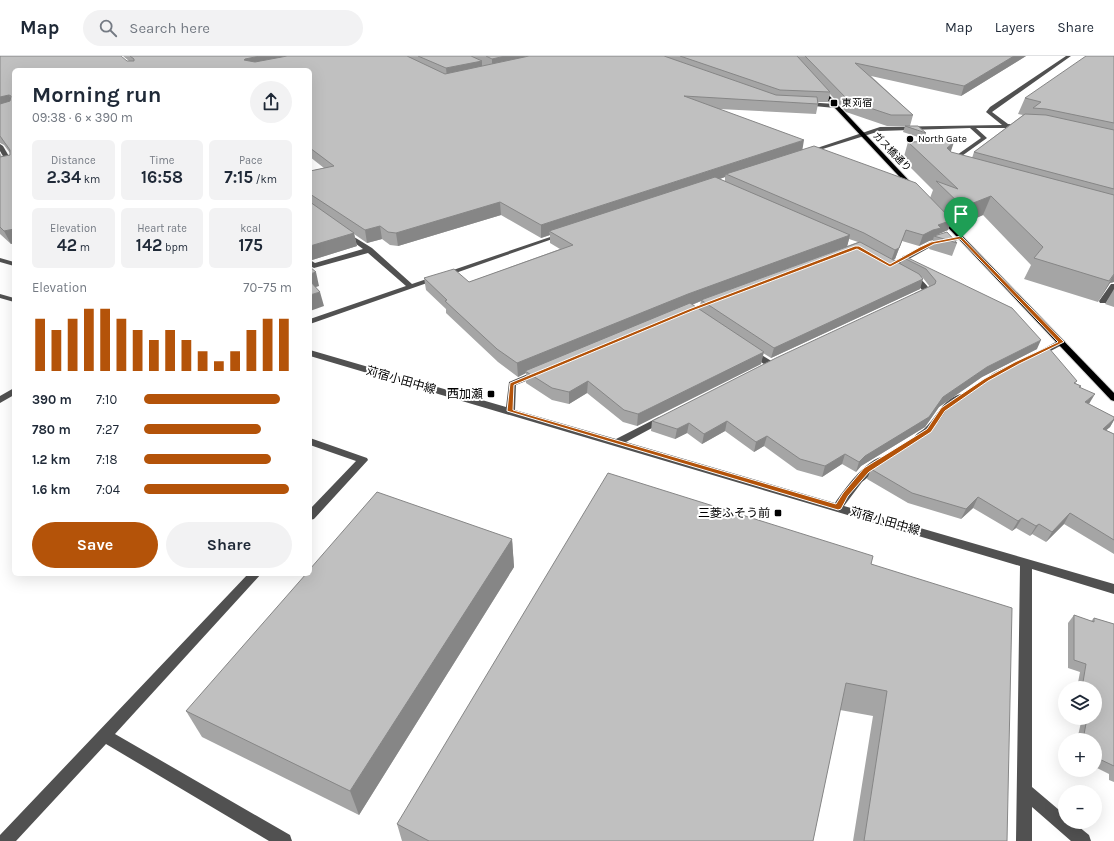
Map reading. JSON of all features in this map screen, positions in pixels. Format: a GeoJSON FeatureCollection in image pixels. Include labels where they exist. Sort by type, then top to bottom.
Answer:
{"type":"FeatureCollection","features":[{"type":"Feature","properties":{"kind":"main road","name":"ガス橋通り"},"geometry":{"type":"LineString","coordinates":[[815,83],[861,134],[919,194]]}},
{"type":"Feature","properties":{"kind":"main road"},"geometry":{"type":"LineString","coordinates":[[935,210],[1114,398]]}},
{"type":"Feature","properties":{"kind":"street"},"geometry":{"type":"LineString","coordinates":[[1007,126],[990,112],[992,108],[1070,56]]}},
{"type":"Feature","properties":{"kind":"street"},"geometry":{"type":"LineString","coordinates":[[800,104],[835,106]]}},
{"type":"Feature","properties":{"kind":"street"},"geometry":{"type":"LineString","coordinates":[[801,154],[880,128],[1007,126],[1031,128]]}},
{"type":"Feature","properties":{"kind":"street"},"geometry":{"type":"LineString","coordinates":[[955,170],[945,166],[984,138],[971,127]]}},
{"type":"Feature","properties":{"kind":"street"},"geometry":{"type":"LineString","coordinates":[[0,146],[10,165]]}},
{"type":"Feature","properties":{"kind":"street"},"geometry":{"type":"LineString","coordinates":[[337,228],[369,250],[410,286]]}},
{"type":"Feature","properties":{"kind":"street"},"geometry":{"type":"LineString","coordinates":[[312,321],[410,286],[566,234]]}},
{"type":"Feature","properties":{"kind":"street"},"geometry":{"type":"LineString","coordinates":[[913,298],[927,291],[919,281],[887,264],[932,243],[961,238]]}},
{"type":"Feature","properties":{"kind":"street"},"geometry":{"type":"LineString","coordinates":[[312,264],[314,266],[369,250]]}},
{"type":"Feature","properties":{"kind":"street"},"geometry":{"type":"LineString","coordinates":[[0,260],[12,263]]}},
{"type":"Feature","properties":{"kind":"street"},"geometry":{"type":"LineString","coordinates":[[1103,301],[1114,286]]}},
{"type":"Feature","properties":{"kind":"street"},"geometry":{"type":"LineString","coordinates":[[0,296],[12,299]]}},
{"type":"Feature","properties":{"kind":"street"},"geometry":{"type":"LineString","coordinates":[[1030,358],[1062,342]]}},
{"type":"Feature","properties":{"kind":"street"},"geometry":{"type":"LineString","coordinates":[[743,346],[770,364]]}},
{"type":"Feature","properties":{"kind":"street","name":"苅宿小田中線"},"geometry":{"type":"LineString","coordinates":[[312,354],[1114,589]]}},
{"type":"Feature","properties":{"kind":"street"},"geometry":{"type":"LineString","coordinates":[[510,411],[512,384],[547,369]]}},
{"type":"Feature","properties":{"kind":"street"},"geometry":{"type":"LineString","coordinates":[[0,400],[12,392]]}},
{"type":"Feature","properties":{"kind":"street"},"geometry":{"type":"LineString","coordinates":[[910,442],[929,430],[943,410],[968,393]]}},
{"type":"Feature","properties":{"kind":"street"},"geometry":{"type":"LineString","coordinates":[[617,443],[672,414]]}},
{"type":"Feature","properties":{"kind":"street"},"geometry":{"type":"LineString","coordinates":[[312,443],[363,460],[312,514]]}},
{"type":"Feature","properties":{"kind":"street"},"geometry":{"type":"LineString","coordinates":[[838,507],[845,495],[866,470],[891,454]]}},
{"type":"Feature","properties":{"kind":"street"},"geometry":{"type":"LineString","coordinates":[[1024,841],[1026,563]]}},
{"type":"Feature","properties":{"kind":"street"},"geometry":{"type":"LineString","coordinates":[[5,841],[253,576]]}},
{"type":"Feature","properties":{"kind":"street"},"geometry":{"type":"LineString","coordinates":[[104,735],[284,841]]}},
{"type":"Feature","properties":{"kind":"street"},"geometry":{"type":"LineString","coordinates":[[1024,790],[1083,841]]}},
{"type":"Feature","properties":{"kind":"building"},"geometry":{"type":"Polygon","coordinates":[[[0,56],[121,56],[127,61],[134,61],[134,59],[130,56],[260,56],[244,60],[255,62],[287,56],[407,56],[445,74],[529,56],[664,56],[776,95],[817,97],[818,104],[684,96],[804,140],[541,225],[500,202],[396,233],[388,232],[380,226],[365,230],[312,195],[312,171],[334,166],[312,150],[312,68],[12,68],[12,229],[4,231],[0,227],[0,157],[10,155],[10,150],[0,136],[0,104],[10,101],[11,96],[0,97],[0,56]]]}},
{"type":"Feature","properties":{"kind":"building"},"geometry":{"type":"Polygon","coordinates":[[[418,56],[471,56],[482,61],[446,68],[418,56]]]}},
{"type":"Feature","properties":{"kind":"building"},"geometry":{"type":"Polygon","coordinates":[[[486,56],[505,56],[492,59],[486,56]]]}},
{"type":"Feature","properties":{"kind":"building"},"geometry":{"type":"Polygon","coordinates":[[[680,56],[797,56],[830,92],[780,90],[680,56]]]}},
{"type":"Feature","properties":{"kind":"building"},"geometry":{"type":"Polygon","coordinates":[[[805,56],[1014,56],[964,86],[855,63],[913,115],[891,115],[849,101],[805,56]]]}},
{"type":"Feature","properties":{"kind":"building"},"geometry":{"type":"Polygon","coordinates":[[[1086,56],[1114,56],[1114,123],[1046,109],[1033,108],[1041,102],[1025,98],[1086,56]]]}},
{"type":"Feature","properties":{"kind":"building"},"geometry":{"type":"Polygon","coordinates":[[[1025,114],[1046,115],[1114,130],[1114,189],[974,152],[1025,114]]]}},
{"type":"Feature","properties":{"kind":"building"},"geometry":{"type":"Polygon","coordinates":[[[905,126],[918,126],[926,133],[905,126]]]}},
{"type":"Feature","properties":{"kind":"building"},"geometry":{"type":"Polygon","coordinates":[[[908,142],[954,142],[947,148],[951,152],[1114,195],[1114,274],[1109,281],[1034,258],[1043,247],[991,196],[963,207],[936,181],[958,189],[908,142]]]}},
{"type":"Feature","properties":{"kind":"building"},"geometry":{"type":"Polygon","coordinates":[[[814,146],[916,183],[952,220],[938,225],[941,228],[923,235],[906,230],[899,248],[895,250],[864,233],[726,174],[814,146]]]}},
{"type":"Feature","properties":{"kind":"building"},"geometry":{"type":"Polygon","coordinates":[[[715,177],[850,235],[688,294],[517,363],[497,349],[445,301],[447,300],[424,278],[454,269],[469,282],[573,245],[549,231],[715,177]]]}},
{"type":"Feature","properties":{"kind":"building"},"geometry":{"type":"Polygon","coordinates":[[[312,203],[354,233],[312,245],[312,203]]]}},
{"type":"Feature","properties":{"kind":"building"},"geometry":{"type":"Polygon","coordinates":[[[947,232],[957,243],[934,236],[947,232]]]}},
{"type":"Feature","properties":{"kind":"building"},"geometry":{"type":"Polygon","coordinates":[[[860,242],[919,274],[923,279],[774,348],[701,300],[860,242]]]}},
{"type":"Feature","properties":{"kind":"building"},"geometry":{"type":"Polygon","coordinates":[[[904,256],[1012,308],[1041,340],[987,367],[943,397],[929,417],[865,456],[859,462],[845,454],[825,466],[800,459],[767,436],[756,442],[727,421],[704,434],[689,423],[677,429],[652,421],[776,358],[935,284],[936,281],[926,269],[902,257],[904,256]]]}},
{"type":"Feature","properties":{"kind":"building"},"geometry":{"type":"Polygon","coordinates":[[[312,283],[320,292],[312,294],[312,283]]]}},
{"type":"Feature","properties":{"kind":"building"},"geometry":{"type":"Polygon","coordinates":[[[690,303],[764,352],[638,414],[624,410],[588,381],[569,392],[552,388],[525,371],[690,303]]]}},
{"type":"Feature","properties":{"kind":"building"},"geometry":{"type":"Polygon","coordinates":[[[1048,347],[1077,381],[1074,383],[1081,386],[1079,387],[1095,394],[1085,402],[1114,417],[1114,419],[1103,429],[1114,434],[1114,540],[1070,513],[1052,532],[1039,524],[1036,526],[1022,518],[1018,521],[978,497],[966,509],[912,493],[871,469],[875,464],[937,423],[951,403],[994,373],[1048,347]]]}},
{"type":"Feature","properties":{"kind":"building"},"geometry":{"type":"Polygon","coordinates":[[[608,473],[873,556],[871,564],[1012,608],[1007,841],[864,841],[887,691],[846,683],[813,841],[429,841],[397,824],[608,473]]]}},
{"type":"Feature","properties":{"kind":"building"},"geometry":{"type":"Polygon","coordinates":[[[377,492],[512,539],[350,791],[186,711],[304,576],[312,576],[312,567],[377,492]]]}},
{"type":"Feature","properties":{"kind":"building"},"geometry":{"type":"Polygon","coordinates":[[[1074,615],[1094,622],[1094,618],[1114,624],[1114,766],[1102,760],[1102,733],[1084,733],[1086,725],[1102,725],[1102,681],[1083,681],[1086,664],[1074,660],[1074,615]]]}},
{"type":"Feature","properties":{"kind":"place","name":"東苅宿"},"geometry":{"type":"Point","coordinates":[834,103]}},
{"type":"Feature","properties":{"kind":"place","name":"North Gate"},"geometry":{"type":"Point","coordinates":[910,139]}},
{"type":"Feature","properties":{"kind":"place","name":"西加瀬"},"geometry":{"type":"Point","coordinates":[491,394]}},
{"type":"Feature","properties":{"kind":"place","name":"三菱ふそう前"},"geometry":{"type":"Point","coordinates":[778,513]}},
{"type":"Feature","properties":{"kind":"route"},"geometry":{"type":"LineString","coordinates":[[961,238],[1062,342],[1048,350],[1017,363],[986,380],[943,410],[929,430],[866,470],[845,495],[838,507],[510,411],[512,384],[690,310],[857,247],[890,266],[932,243],[947,239],[961,238]]}}]}
